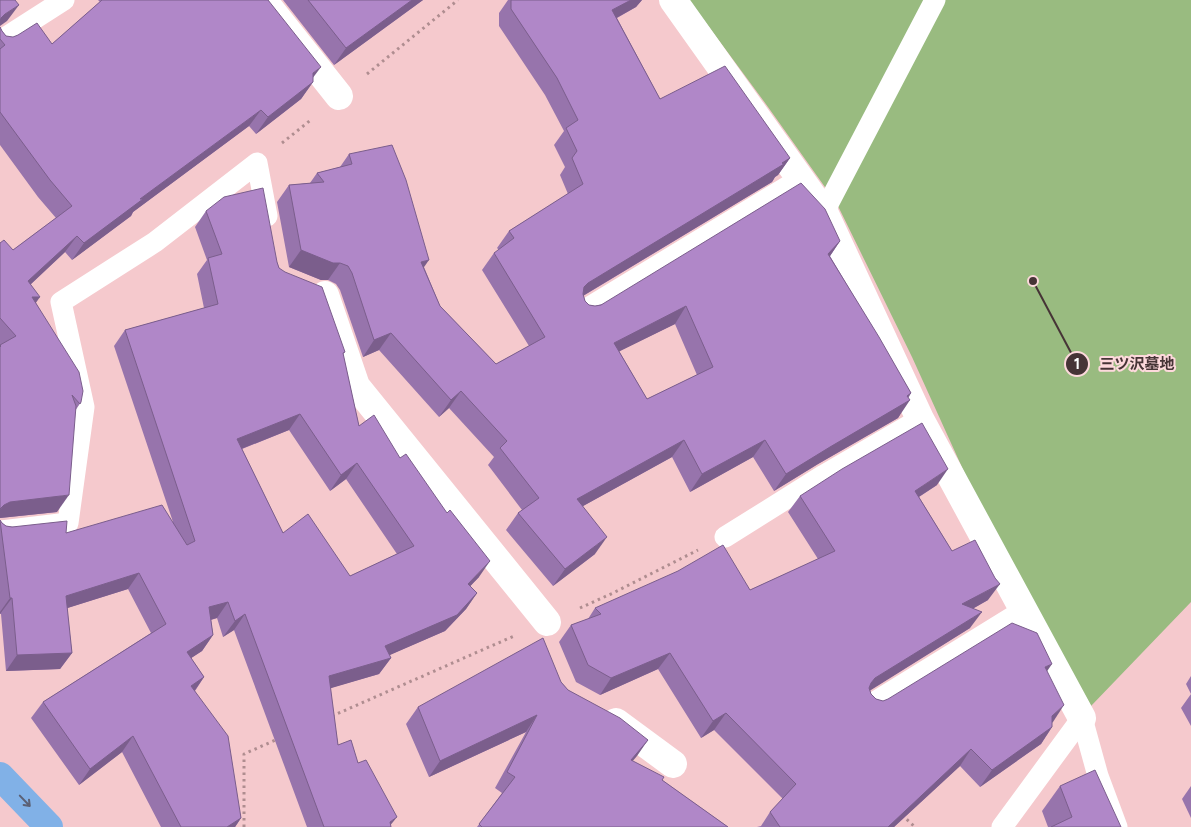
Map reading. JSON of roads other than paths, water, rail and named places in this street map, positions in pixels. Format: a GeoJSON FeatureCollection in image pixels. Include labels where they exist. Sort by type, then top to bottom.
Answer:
{"type":"FeatureCollection","features":[{"type":"Feature","properties":{"kind":"highway"},"geometry":{"type":"LineString","coordinates":[[0,776],[49,827]]}},
{"type":"Feature","properties":{"kind":"street"},"geometry":{"type":"LineString","coordinates":[[263,0],[338,96]]}},
{"type":"Feature","properties":{"kind":"street"},"geometry":{"type":"LineString","coordinates":[[673,0],[824,212],[920,419],[1082,718]]}},
{"type":"Feature","properties":{"kind":"street"},"geometry":{"type":"LineString","coordinates":[[318,292],[356,386],[542,631]]}},
{"type":"Feature","properties":{"kind":"street"},"geometry":{"type":"LineString","coordinates":[[595,710],[617,722],[673,764]]}},
{"type":"Feature","properties":{"kind":"lane"},"geometry":{"type":"LineString","coordinates":[[0,41],[64,0]]}},
{"type":"Feature","properties":{"kind":"lane"},"geometry":{"type":"LineString","coordinates":[[824,212],[935,0]]}},
{"type":"Feature","properties":{"kind":"lane"},"geometry":{"type":"LineString","coordinates":[[0,531],[68,523],[84,407],[61,302],[155,242],[257,163],[271,238]]}},
{"type":"Feature","properties":{"kind":"lane"},"geometry":{"type":"LineString","coordinates":[[583,311],[800,179]]}},
{"type":"Feature","properties":{"kind":"lane"},"geometry":{"type":"LineString","coordinates":[[725,537],[824,475],[920,419]]}},
{"type":"Feature","properties":{"kind":"lane"},"geometry":{"type":"LineString","coordinates":[[870,705],[1024,610]]}},
{"type":"Feature","properties":{"kind":"lane"},"geometry":{"type":"LineString","coordinates":[[1002,827],[1082,718]]}},
{"type":"Feature","properties":{"kind":"lane"},"geometry":{"type":"LineString","coordinates":[[1082,718],[1098,776],[1117,827]]}},
{"type":"Feature","properties":{"kind":"place","name":"三ツ沢墓地"},"geometry":{"type":"Point","coordinates":[1033,281]}}]}
